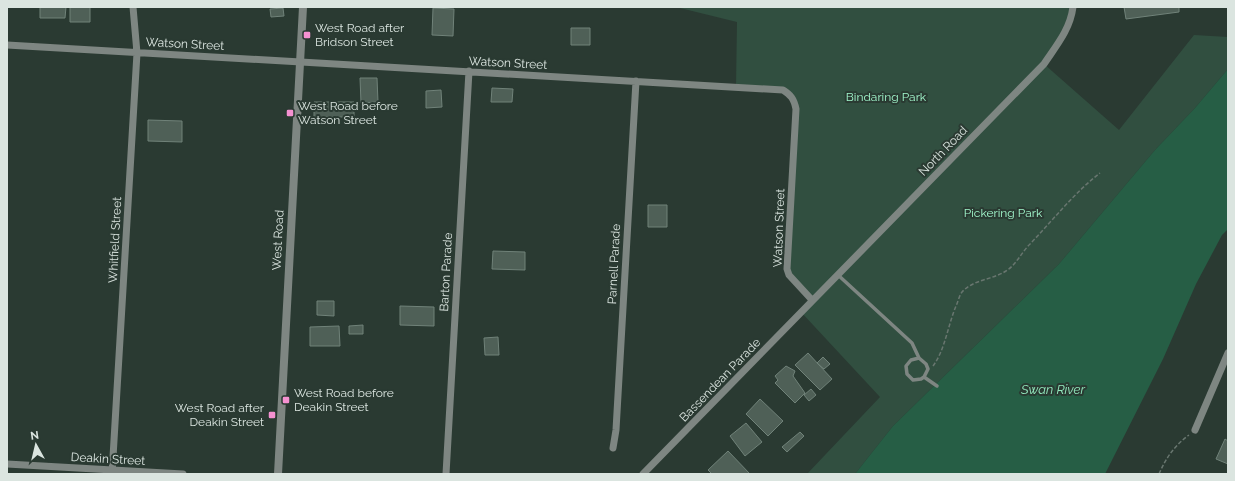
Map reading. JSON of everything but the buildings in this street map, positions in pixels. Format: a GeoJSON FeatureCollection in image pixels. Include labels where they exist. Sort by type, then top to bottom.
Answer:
{"type":"FeatureCollection","features":[{"type":"Feature","properties":{"kind":"street","name":"Whitfield Street"},"geometry":{"type":"LineString","coordinates":[[112,472],[137,52],[133,7]]}},
{"type":"Feature","properties":{"kind":"street","name":"West Road"},"geometry":{"type":"LineString","coordinates":[[278,474],[303,7]]}},
{"type":"Feature","properties":{"kind":"street","name":"North Road"},"geometry":{"type":"LineString","coordinates":[[812,300],[1044,64],[1063,37],[1071,18],[1073,7]]}},
{"type":"Feature","properties":{"kind":"street","name":"Watson Street"},"geometry":{"type":"LineString","coordinates":[[7,45],[783,90],[794,100],[796,109],[788,269],[789,275],[812,300]]}},
{"type":"Feature","properties":{"kind":"street","name":"Barton Parade"},"geometry":{"type":"LineString","coordinates":[[446,474],[469,71]]}},
{"type":"Feature","properties":{"kind":"street","name":"Parnell Parade"},"geometry":{"type":"LineString","coordinates":[[613,448],[616,430],[636,81]]}},
{"type":"Feature","properties":{"kind":"street","name":"Bassendean Parade"},"geometry":{"type":"LineString","coordinates":[[643,474],[812,300]]}},
{"type":"Feature","properties":{"kind":"street"},"geometry":{"type":"LineString","coordinates":[[1195,430],[1228,353]]}},
{"type":"Feature","properties":{"kind":"street","name":"Deakin Street"},"geometry":{"type":"LineString","coordinates":[[7,464],[112,472],[183,474]]}},
{"type":"Feature","properties":{"kind":"lane"},"geometry":{"type":"LineString","coordinates":[[838,275],[912,343],[919,358],[926,364],[926,375],[936,386]]}},
{"type":"Feature","properties":{"kind":"lane"},"geometry":{"type":"LineString","coordinates":[[919,358],[915,358],[908,363],[905,370],[909,378],[913,380],[921,380],[926,375]]}},
{"type":"Feature","properties":{"kind":"path"},"geometry":{"type":"LineString","coordinates":[[926,375],[938,360],[946,331],[962,293],[978,281],[1006,271],[1019,259],[1029,245],[1042,234],[1074,196],[1100,173]]}},
{"type":"Feature","properties":{"kind":"path"},"geometry":{"type":"LineString","coordinates":[[1159,474],[1166,458],[1177,444],[1195,430]]}},
{"type":"Feature","properties":{"kind":"green space"},"geometry":{"type":"Polygon","coordinates":[[[676,7],[1073,7],[1071,18],[1044,64],[1119,130],[1194,35],[1228,37],[1228,69],[1195,108],[1155,150],[1059,264],[893,426],[855,474],[807,474],[880,397],[801,312],[812,300],[789,275],[796,109],[789,94],[736,87],[737,22],[676,7]]]}},
{"type":"Feature","properties":{"kind":"water","name":"Swan River"},"geometry":{"type":"Polygon","coordinates":[[[1228,69],[1228,229],[1222,235],[1196,284],[1163,359],[1105,474],[855,474],[893,426],[1059,264],[1155,150],[1195,108],[1228,69]]]}},
{"type":"Feature","properties":{"kind":"place","name":"West Road after Bridson Street"},"geometry":{"type":"Point","coordinates":[307,35]}},
{"type":"Feature","properties":{"kind":"place","name":"West Road before Watson Street"},"geometry":{"type":"Point","coordinates":[290,113]}},
{"type":"Feature","properties":{"kind":"place","name":"West Road before Deakin Street"},"geometry":{"type":"Point","coordinates":[286,400]}},
{"type":"Feature","properties":{"kind":"place","name":"West Road after Deakin Street"},"geometry":{"type":"Point","coordinates":[272,415]}},
{"type":"Feature","properties":{"kind":"park label","name":"Bindaring Park"},"geometry":{"type":"Point","coordinates":[886,97]}},
{"type":"Feature","properties":{"kind":"park label","name":"Pickering Park"},"geometry":{"type":"Point","coordinates":[1003,213]}}]}
